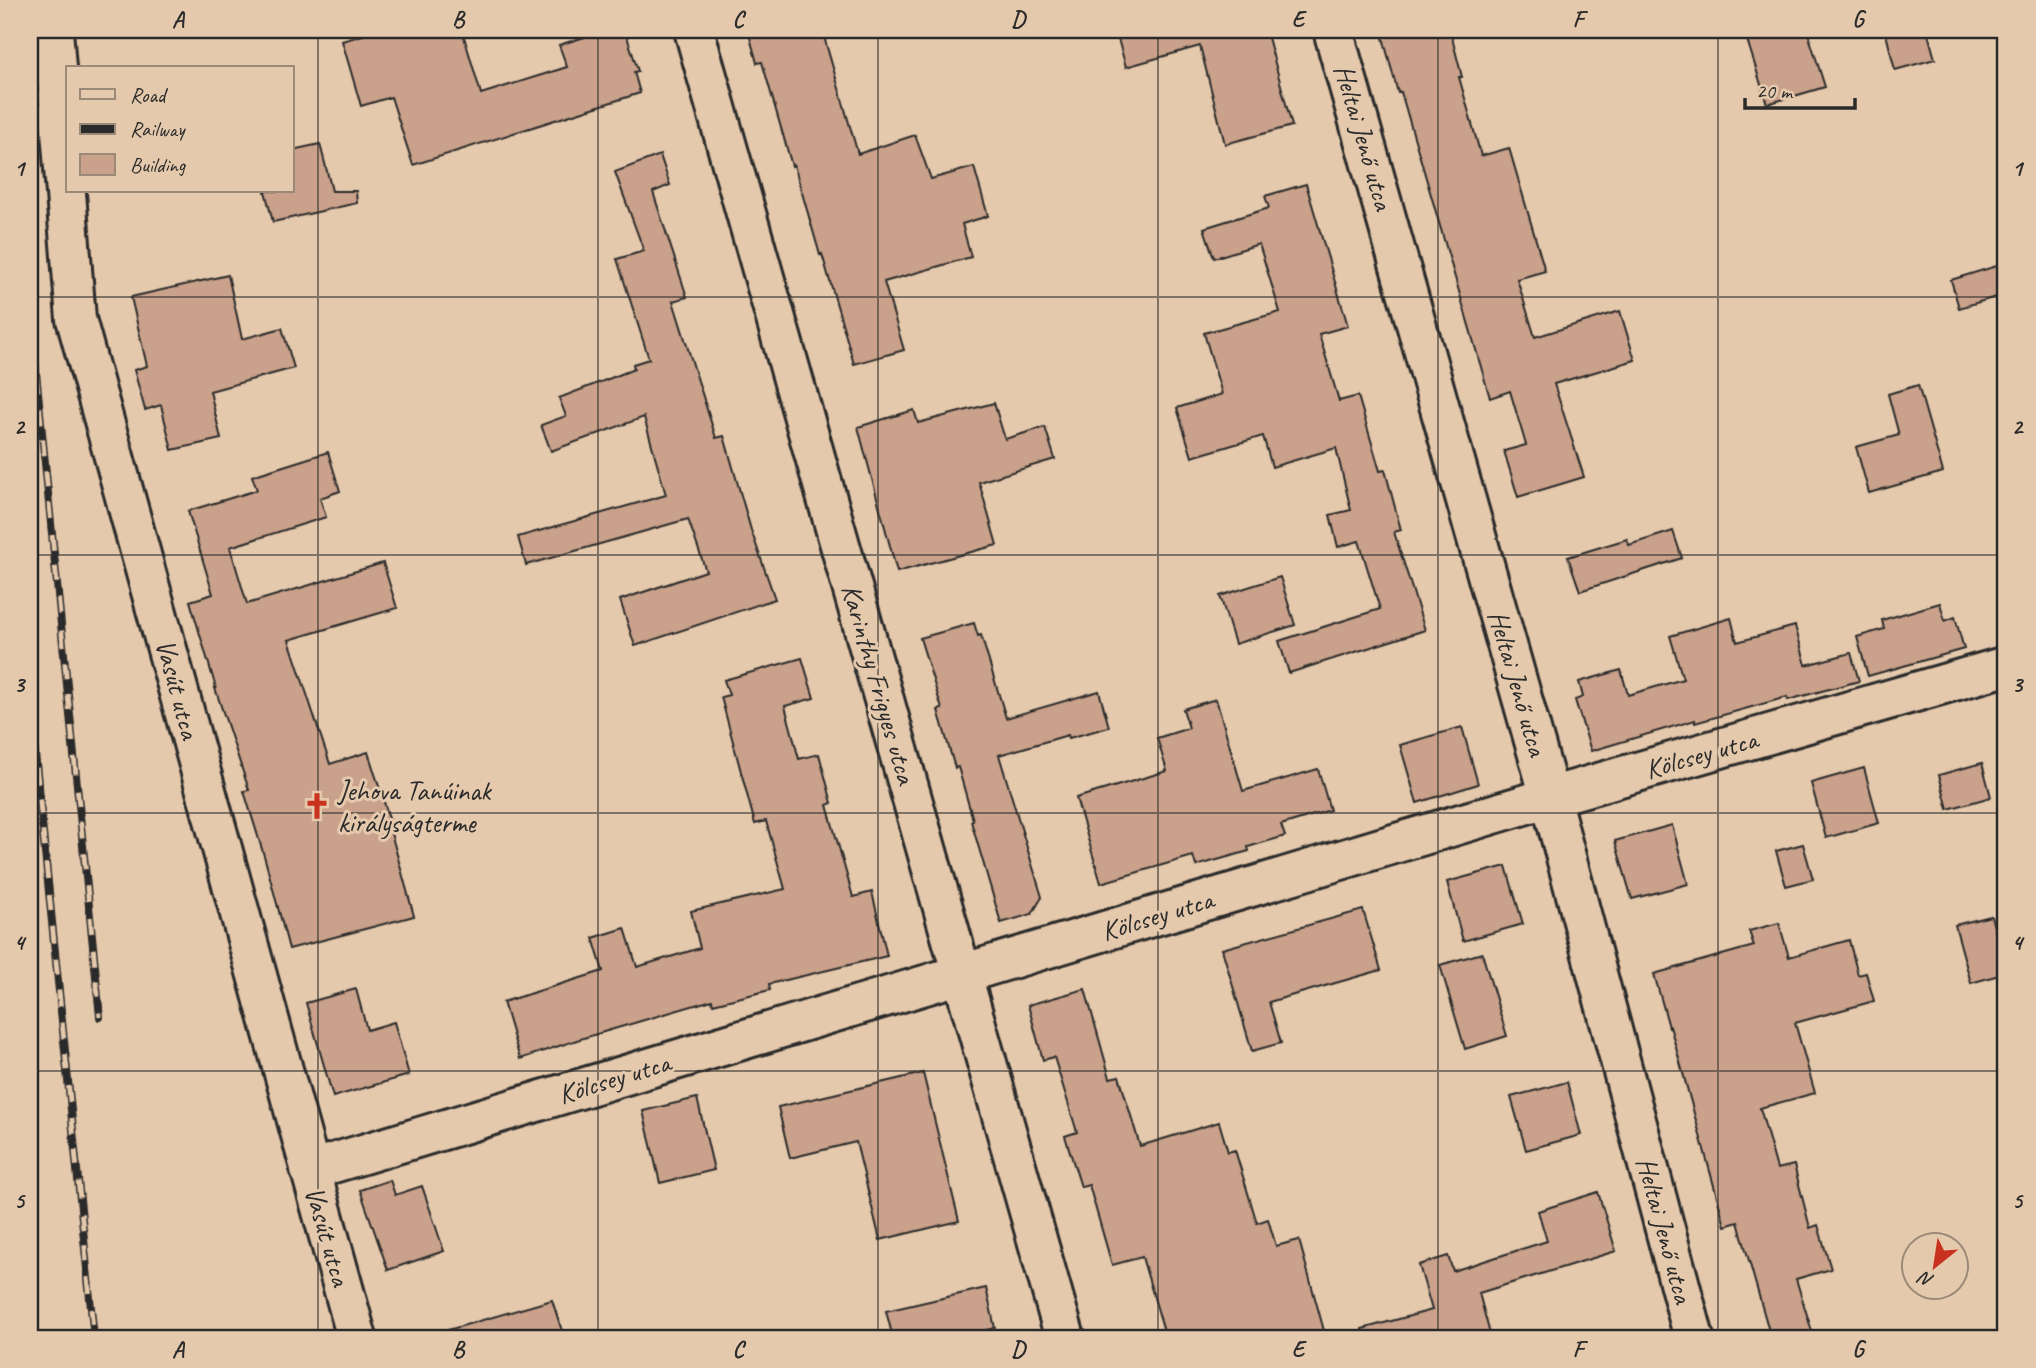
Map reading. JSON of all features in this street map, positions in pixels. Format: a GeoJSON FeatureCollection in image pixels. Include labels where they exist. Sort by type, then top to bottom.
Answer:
{"type":"FeatureCollection","features":[{"type":"Feature","properties":{"kind":"street","name":"Vasút utca"},"geometry":{"type":"LineString","coordinates":[[53,30],[76,319],[358,1338]]}},
{"type":"Feature","properties":{"kind":"street","name":"Karinthy Frigyes utca"},"geometry":{"type":"LineString","coordinates":[[694,30],[1065,1338]]}},
{"type":"Feature","properties":{"kind":"street","name":"Heltai Jenő utca"},"geometry":{"type":"LineString","coordinates":[[1333,30],[1550,797],[1694,1338]]}},
{"type":"Feature","properties":{"kind":"street","name":"Kölcsey utca"},"geometry":{"type":"LineString","coordinates":[[310,1170],[1550,797],[2006,666]]}},
{"type":"Feature","properties":{"kind":"building"},"geometry":{"type":"Polygon","coordinates":[[[380,30],[462,30],[481,94],[567,67],[559,45],[607,30],[625,30],[638,71],[634,72],[640,93],[413,165],[391,97],[361,106],[342,41],[380,30]]]}},
{"type":"Feature","properties":{"kind":"building"},"geometry":{"type":"Polygon","coordinates":[[[748,30],[822,30],[858,154],[915,135],[931,179],[974,167],[988,216],[962,224],[971,257],[884,282],[904,350],[854,364],[762,62],[757,63],[748,30]]]}},
{"type":"Feature","properties":{"kind":"building"},"geometry":{"type":"Polygon","coordinates":[[[1150,30],[1266,30],[1292,126],[1225,144],[1200,46],[1126,67],[1118,39],[1150,30]]]}},
{"type":"Feature","properties":{"kind":"building"},"geometry":{"type":"Polygon","coordinates":[[[1381,30],[1450,30],[1462,77],[1459,77],[1481,156],[1509,148],[1545,271],[1517,279],[1535,337],[1620,311],[1635,360],[1554,384],[1584,477],[1518,497],[1504,451],[1526,445],[1510,391],[1490,398],[1381,30]]]}},
{"type":"Feature","properties":{"kind":"building"},"geometry":{"type":"Polygon","coordinates":[[[1744,30],[1807,30],[1825,87],[1767,104],[1744,30]]]}},
{"type":"Feature","properties":{"kind":"building"},"geometry":{"type":"Polygon","coordinates":[[[1885,30],[1927,30],[1935,59],[1895,70],[1885,30]]]}},
{"type":"Feature","properties":{"kind":"building"},"geometry":{"type":"Polygon","coordinates":[[[320,144],[332,191],[356,191],[357,203],[273,222],[265,192],[294,192],[294,150],[320,144]]]}},
{"type":"Feature","properties":{"kind":"building"},"geometry":{"type":"Polygon","coordinates":[[[660,155],[670,185],[653,192],[687,297],[673,301],[716,438],[724,436],[751,530],[775,599],[635,646],[620,600],[706,571],[688,519],[526,565],[518,537],[666,495],[644,417],[551,451],[541,425],[566,416],[559,398],[634,369],[633,364],[649,359],[617,259],[644,251],[615,172],[660,155]]]}},
{"type":"Feature","properties":{"kind":"building"},"geometry":{"type":"Polygon","coordinates":[[[1306,184],[1348,326],[1319,334],[1339,401],[1358,396],[1380,471],[1385,470],[1401,530],[1394,532],[1425,630],[1289,673],[1279,641],[1380,609],[1359,541],[1338,547],[1330,515],[1351,510],[1336,448],[1272,467],[1263,436],[1192,457],[1177,408],[1222,394],[1204,333],[1280,312],[1259,244],[1214,258],[1204,228],[1269,208],[1265,196],[1306,184]]]}},
{"type":"Feature","properties":{"kind":"building"},"geometry":{"type":"Polygon","coordinates":[[[2006,263],[2006,294],[1959,308],[1951,280],[2006,263]]]}},
{"type":"Feature","properties":{"kind":"building"},"geometry":{"type":"Polygon","coordinates":[[[228,275],[242,339],[282,328],[294,368],[210,391],[221,439],[172,450],[161,405],[145,410],[134,370],[147,366],[131,297],[228,275]]]}},
{"type":"Feature","properties":{"kind":"building"},"geometry":{"type":"Polygon","coordinates":[[[1918,385],[1943,472],[1869,493],[1856,447],[1899,435],[1888,394],[1918,385]]]}},
{"type":"Feature","properties":{"kind":"building"},"geometry":{"type":"Polygon","coordinates":[[[994,403],[1005,439],[1045,427],[1055,459],[979,482],[997,545],[897,572],[858,427],[914,410],[918,423],[994,403]]]}},
{"type":"Feature","properties":{"kind":"building"},"geometry":{"type":"Polygon","coordinates":[[[328,452],[340,491],[320,498],[326,517],[230,547],[247,604],[383,563],[397,608],[289,640],[330,764],[368,752],[390,821],[388,822],[414,916],[289,949],[244,791],[249,790],[190,601],[213,594],[188,511],[257,490],[252,476],[328,452]]]}},
{"type":"Feature","properties":{"kind":"building"},"geometry":{"type":"Polygon","coordinates":[[[1673,531],[1682,558],[1580,591],[1568,557],[1627,539],[1629,545],[1673,531]]]}},
{"type":"Feature","properties":{"kind":"building"},"geometry":{"type":"Polygon","coordinates":[[[1280,577],[1295,625],[1235,644],[1220,596],[1280,577]]]}},
{"type":"Feature","properties":{"kind":"building"},"geometry":{"type":"Polygon","coordinates":[[[1940,603],[1945,621],[1955,617],[1964,649],[1868,676],[1857,637],[1884,629],[1882,620],[1940,603]]]}},
{"type":"Feature","properties":{"kind":"building"},"geometry":{"type":"Polygon","coordinates":[[[1731,618],[1737,642],[1795,626],[1806,665],[1851,653],[1859,681],[1788,700],[1787,697],[1695,723],[1695,720],[1591,751],[1575,700],[1583,697],[1579,682],[1621,670],[1628,695],[1683,679],[1670,636],[1731,618]]]}},
{"type":"Feature","properties":{"kind":"building"},"geometry":{"type":"Polygon","coordinates":[[[974,623],[978,636],[981,635],[1006,718],[1099,691],[1109,727],[1069,738],[1068,735],[999,755],[1042,897],[1032,914],[1001,923],[958,767],[955,768],[938,710],[942,709],[920,638],[974,623]]]}},
{"type":"Feature","properties":{"kind":"building"},"geometry":{"type":"Polygon","coordinates":[[[802,658],[814,698],[785,706],[799,759],[819,754],[832,803],[827,805],[853,897],[872,892],[887,956],[769,984],[770,990],[713,1004],[712,1000],[520,1059],[503,1002],[603,971],[593,938],[625,928],[637,967],[700,948],[691,911],[785,889],[766,821],[755,824],[721,697],[729,695],[724,680],[802,658]]]}},
{"type":"Feature","properties":{"kind":"building"},"geometry":{"type":"Polygon","coordinates":[[[1216,699],[1243,791],[1318,769],[1330,810],[1281,825],[1285,836],[1248,847],[1249,851],[1196,866],[1193,856],[1101,883],[1076,798],[1167,771],[1157,738],[1189,728],[1183,709],[1216,699]]]}},
{"type":"Feature","properties":{"kind":"building"},"geometry":{"type":"Polygon","coordinates":[[[1462,727],[1478,784],[1417,803],[1400,745],[1462,727]]]}},
{"type":"Feature","properties":{"kind":"building"},"geometry":{"type":"Polygon","coordinates":[[[1982,763],[1991,797],[1948,809],[1939,775],[1982,763]]]}},
{"type":"Feature","properties":{"kind":"building"},"geometry":{"type":"Polygon","coordinates":[[[1864,768],[1879,823],[1826,838],[1811,783],[1864,768]]]}},
{"type":"Feature","properties":{"kind":"building"},"geometry":{"type":"Polygon","coordinates":[[[1672,825],[1688,884],[1632,899],[1615,841],[1672,825]]]}},
{"type":"Feature","properties":{"kind":"building"},"geometry":{"type":"Polygon","coordinates":[[[1803,844],[1813,879],[1786,886],[1776,851],[1803,844]]]}},
{"type":"Feature","properties":{"kind":"building"},"geometry":{"type":"Polygon","coordinates":[[[1506,866],[1523,924],[1463,941],[1447,882],[1506,866]]]}},
{"type":"Feature","properties":{"kind":"building"},"geometry":{"type":"Polygon","coordinates":[[[1363,910],[1381,970],[1269,1002],[1281,1043],[1252,1051],[1222,949],[1363,910]]]}},
{"type":"Feature","properties":{"kind":"building"},"geometry":{"type":"Polygon","coordinates":[[[1991,916],[1997,938],[2006,936],[2006,973],[1971,983],[1955,925],[1991,916]]]}},
{"type":"Feature","properties":{"kind":"building"},"geometry":{"type":"Polygon","coordinates":[[[1779,923],[1789,957],[1849,940],[1858,975],[1866,973],[1874,1001],[1795,1023],[1815,1093],[1760,1108],[1777,1169],[1794,1165],[1810,1228],[1818,1225],[1831,1269],[1796,1279],[1814,1338],[1771,1338],[1738,1222],[1725,1226],[1654,974],[1754,946],[1749,931],[1779,923]]]}},
{"type":"Feature","properties":{"kind":"building"},"geometry":{"type":"Polygon","coordinates":[[[1482,953],[1507,1036],[1465,1049],[1440,965],[1482,953]]]}},
{"type":"Feature","properties":{"kind":"building"},"geometry":{"type":"Polygon","coordinates":[[[356,989],[367,1030],[394,1022],[409,1075],[333,1097],[306,1003],[356,989]]]}},
{"type":"Feature","properties":{"kind":"building"},"geometry":{"type":"Polygon","coordinates":[[[1085,989],[1110,1078],[1119,1076],[1140,1146],[1219,1122],[1228,1152],[1235,1150],[1257,1223],[1268,1219],[1276,1246],[1299,1240],[1326,1338],[1166,1338],[1142,1257],[1112,1265],[1089,1185],[1081,1187],[1065,1136],[1077,1132],[1054,1057],[1043,1060],[1028,1005],[1085,989]]]}},
{"type":"Feature","properties":{"kind":"building"},"geometry":{"type":"Polygon","coordinates":[[[923,1073],[959,1221],[880,1240],[856,1142],[790,1158],[778,1107],[923,1073]]]}},
{"type":"Feature","properties":{"kind":"building"},"geometry":{"type":"Polygon","coordinates":[[[1567,1082],[1581,1135],[1526,1150],[1511,1097],[1567,1082]]]}},
{"type":"Feature","properties":{"kind":"building"},"geometry":{"type":"Polygon","coordinates":[[[697,1098],[714,1170],[660,1183],[643,1111],[697,1098]]]}},
{"type":"Feature","properties":{"kind":"building"},"geometry":{"type":"Polygon","coordinates":[[[390,1180],[395,1195],[422,1186],[444,1251],[388,1270],[360,1190],[390,1180]]]}},
{"type":"Feature","properties":{"kind":"building"},"geometry":{"type":"Polygon","coordinates":[[[1598,1192],[1616,1251],[1479,1293],[1491,1338],[1363,1338],[1362,1329],[1432,1310],[1419,1265],[1448,1256],[1453,1271],[1547,1241],[1538,1211],[1598,1192]]]}},
{"type":"Feature","properties":{"kind":"building"},"geometry":{"type":"Polygon","coordinates":[[[986,1288],[995,1328],[952,1338],[893,1338],[886,1311],[986,1288]]]}},
{"type":"Feature","properties":{"kind":"building"},"geometry":{"type":"Polygon","coordinates":[[[552,1300],[562,1331],[538,1338],[449,1338],[448,1330],[552,1300]]]}},
{"type":"Feature","properties":{"kind":"railway"},"geometry":{"type":"LineString","coordinates":[[30,312],[100,1017]]}},
{"type":"Feature","properties":{"kind":"railway"},"geometry":{"type":"LineString","coordinates":[[30,704],[94,1338]]}},
{"type":"Feature","properties":{"kind":"place","name":"Jehova Tanúinak királyságterme"},"geometry":{"type":"Point","coordinates":[317,806]}}]}
